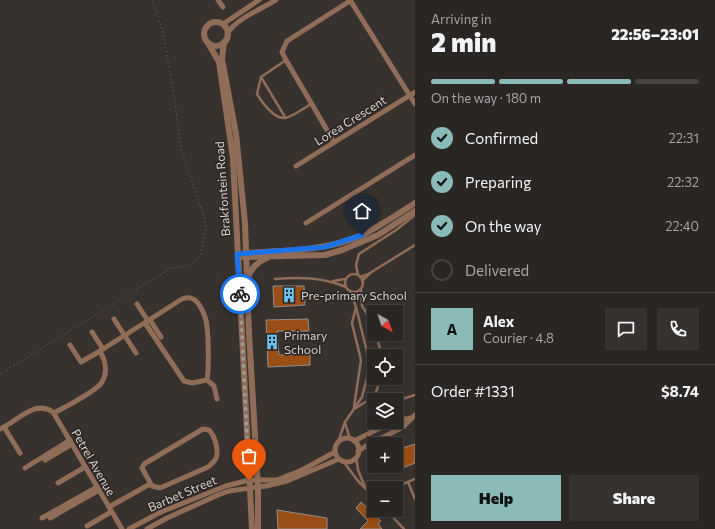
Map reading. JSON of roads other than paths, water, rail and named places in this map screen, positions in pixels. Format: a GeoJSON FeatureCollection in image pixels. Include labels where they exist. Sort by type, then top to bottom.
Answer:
{"type":"FeatureCollection","features":[{"type":"Feature","properties":{"kind":"street"},"geometry":{"type":"LineString","coordinates":[[218,0],[223,7]]}},
{"type":"Feature","properties":{"kind":"street"},"geometry":{"type":"LineString","coordinates":[[223,24],[259,0]]}},
{"type":"Feature","properties":{"kind":"street"},"geometry":{"type":"LineString","coordinates":[[227,34],[223,24],[216,22],[207,26],[204,33],[208,43],[218,45],[224,42],[227,34],[240,22],[276,0]]}},
{"type":"Feature","properties":{"kind":"street"},"geometry":{"type":"LineString","coordinates":[[334,142],[282,52],[287,41],[350,1],[415,104]]}},
{"type":"Feature","properties":{"kind":"street","name":"Brakfontein Road"},"geometry":{"type":"LineString","coordinates":[[224,42],[222,59],[235,147],[246,255],[258,480],[258,529]]}},
{"type":"Feature","properties":{"kind":"street","name":"Brakfontein Road"},"geometry":{"type":"LineString","coordinates":[[208,43],[219,62],[235,147],[234,179],[237,256],[252,529]]}},
{"type":"Feature","properties":{"kind":"street","name":"Lorea Crescent"},"geometry":{"type":"LineString","coordinates":[[296,166],[415,92]]}},
{"type":"Feature","properties":{"kind":"street"},"geometry":{"type":"LineString","coordinates":[[306,223],[415,155]]}},
{"type":"Feature","properties":{"kind":"street"},"geometry":{"type":"LineString","coordinates":[[237,256],[325,247],[344,242],[362,235],[415,203]]}},
{"type":"Feature","properties":{"kind":"street"},"geometry":{"type":"LineString","coordinates":[[246,255],[325,255],[342,250],[378,235],[415,211]]}},
{"type":"Feature","properties":{"kind":"street"},"geometry":{"type":"LineString","coordinates":[[247,293],[249,276],[255,265],[261,260],[276,255]]}},
{"type":"Feature","properties":{"kind":"street"},"geometry":{"type":"LineString","coordinates":[[70,345],[81,362],[148,322],[182,299],[188,297],[194,299],[206,320],[207,380],[214,386],[217,399]]}},
{"type":"Feature","properties":{"kind":"street"},"geometry":{"type":"LineString","coordinates":[[136,304],[184,381],[192,383],[207,380]]}},
{"type":"Feature","properties":{"kind":"street"},"geometry":{"type":"LineString","coordinates":[[114,319],[136,353]]}},
{"type":"Feature","properties":{"kind":"street"},"geometry":{"type":"LineString","coordinates":[[148,322],[161,337]]}},
{"type":"Feature","properties":{"kind":"street"},"geometry":{"type":"LineString","coordinates":[[20,453],[2,428],[34,408],[46,409],[54,413],[94,390],[102,382],[106,365],[102,350],[92,332]]}},
{"type":"Feature","properties":{"kind":"street","name":"Petrel Avenue"},"geometry":{"type":"LineString","coordinates":[[54,413],[122,529]]}},
{"type":"Feature","properties":{"kind":"street"},"geometry":{"type":"LineString","coordinates":[[403,419],[413,417]]}},
{"type":"Feature","properties":{"kind":"street"},"geometry":{"type":"LineString","coordinates":[[358,451],[403,428],[413,417]]}},
{"type":"Feature","properties":{"kind":"street"},"geometry":{"type":"LineString","coordinates":[[203,429],[209,430],[213,436],[217,456],[208,467],[160,488],[150,484],[142,468],[144,464],[203,429]]}},
{"type":"Feature","properties":{"kind":"street"},"geometry":{"type":"LineString","coordinates":[[352,440],[357,446],[358,451],[356,457],[350,461],[341,460],[335,452],[335,447],[338,442],[344,439],[352,440],[376,429]]}},
{"type":"Feature","properties":{"kind":"street"},"geometry":{"type":"LineString","coordinates":[[45,460],[71,442]]}},
{"type":"Feature","properties":{"kind":"street"},"geometry":{"type":"LineString","coordinates":[[25,468],[71,442]]}},
{"type":"Feature","properties":{"kind":"street","name":"Barbet Street"},"geometry":{"type":"LineString","coordinates":[[128,529],[158,514],[226,486],[249,480],[272,480],[285,477],[312,465],[335,452]]}},
{"type":"Feature","properties":{"kind":"street","name":"Barbet Street"},"geometry":{"type":"LineString","coordinates":[[147,529],[218,495],[287,481],[341,460]]}},
{"type":"Feature","properties":{"kind":"street"},"geometry":{"type":"LineString","coordinates":[[58,483],[85,467]]}},
{"type":"Feature","properties":{"kind":"street"},"geometry":{"type":"LineString","coordinates":[[86,526],[150,484]]}},
{"type":"Feature","properties":{"kind":"street"},"geometry":{"type":"LineString","coordinates":[[42,518],[98,489]]}},
{"type":"Feature","properties":{"kind":"street"},"geometry":{"type":"LineString","coordinates":[[50,518],[98,489]]}},
{"type":"Feature","properties":{"kind":"street"},"geometry":{"type":"LineString","coordinates":[[158,514],[161,521]]}},
{"type":"Feature","properties":{"kind":"lane"},"geometry":{"type":"LineString","coordinates":[[286,60],[261,76],[257,94],[264,106],[279,117],[286,118],[312,104]]}},
{"type":"Feature","properties":{"kind":"lane"},"geometry":{"type":"LineString","coordinates":[[261,76],[286,118]]}},
{"type":"Feature","properties":{"kind":"lane"},"geometry":{"type":"LineString","coordinates":[[362,281],[359,276],[357,259],[362,250],[396,230],[415,215]]}},
{"type":"Feature","properties":{"kind":"lane"},"geometry":{"type":"LineString","coordinates":[[367,314],[362,306],[360,296],[362,281],[370,273],[415,246]]}},
{"type":"Feature","properties":{"kind":"lane"},"geometry":{"type":"LineString","coordinates":[[275,279],[301,277],[332,281],[346,279],[350,275],[359,276],[370,273]]}},
{"type":"Feature","properties":{"kind":"lane"},"geometry":{"type":"LineString","coordinates":[[346,279],[346,287]]}},
{"type":"Feature","properties":{"kind":"lane"},"geometry":{"type":"LineString","coordinates":[[332,281],[346,287],[350,291],[356,307],[367,352],[369,370],[362,397],[345,422],[338,442]]}},
{"type":"Feature","properties":{"kind":"lane"},"geometry":{"type":"LineString","coordinates":[[350,291],[356,292],[361,288]]}},
{"type":"Feature","properties":{"kind":"lane"},"geometry":{"type":"LineString","coordinates":[[352,412],[355,404],[356,390],[362,360],[352,323],[356,307]]}},
{"type":"Feature","properties":{"kind":"lane"},"geometry":{"type":"LineString","coordinates":[[403,399],[415,395]]}},
{"type":"Feature","properties":{"kind":"lane"},"geometry":{"type":"LineString","coordinates":[[352,412],[367,402]]}},
{"type":"Feature","properties":{"kind":"lane"},"geometry":{"type":"LineString","coordinates":[[345,422],[352,440]]}},
{"type":"Feature","properties":{"kind":"lane"},"geometry":{"type":"LineString","coordinates":[[356,457],[358,470],[366,488]]}},
{"type":"Feature","properties":{"kind":"lane"},"geometry":{"type":"LineString","coordinates":[[341,460],[358,481],[366,488]]}},
{"type":"Feature","properties":{"kind":"lane"},"geometry":{"type":"LineString","coordinates":[[403,484],[415,479]]}},
{"type":"Feature","properties":{"kind":"lane"},"geometry":{"type":"LineString","coordinates":[[408,482],[415,499]]}},
{"type":"Feature","properties":{"kind":"lane"},"geometry":{"type":"LineString","coordinates":[[393,517],[404,529]]}},
{"type":"Feature","properties":{"kind":"place","name":"Pre-primary School"},"geometry":{"type":"Point","coordinates":[289,295]}},
{"type":"Feature","properties":{"kind":"place","name":"Primary School"},"geometry":{"type":"Point","coordinates":[272,342]}}]}
